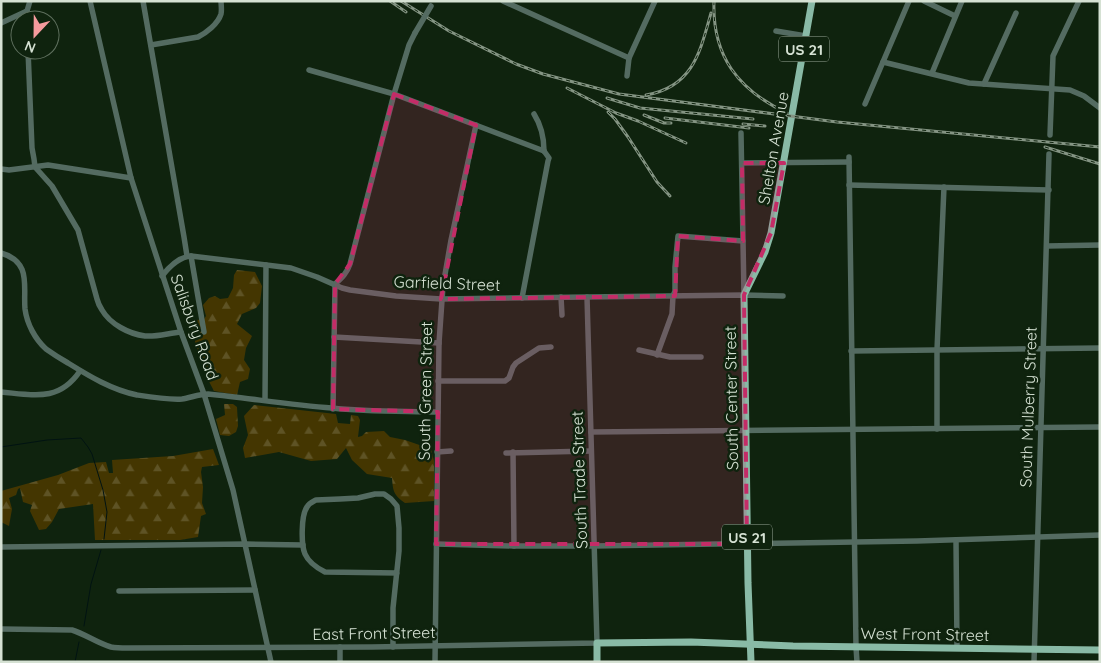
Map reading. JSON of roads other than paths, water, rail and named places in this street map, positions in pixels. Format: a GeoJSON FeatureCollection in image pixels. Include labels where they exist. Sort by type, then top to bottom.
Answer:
{"type":"FeatureCollection","features":[{"type":"Feature","properties":{"kind":"main road","name":"Shelton Avenue"},"geometry":{"type":"LineString","coordinates":[[744,295],[765,252],[771,233],[812,1]]}},
{"type":"Feature","properties":{"kind":"main road","name":"South Center Street"},"geometry":{"type":"LineString","coordinates":[[744,295],[747,544],[751,662]]}},
{"type":"Feature","properties":{"kind":"main road","name":"East Front Street"},"geometry":{"type":"LineString","coordinates":[[597,643],[691,642],[751,644]]}},
{"type":"Feature","properties":{"kind":"main road","name":"South Trade Street"},"geometry":{"type":"LineString","coordinates":[[597,643],[597,662]]}},
{"type":"Feature","properties":{"kind":"main road","name":"West Front Street"},"geometry":{"type":"LineString","coordinates":[[751,644],[1100,650]]}},
{"type":"Feature","properties":{"kind":"street","name":"Salisbury Road"},"geometry":{"type":"LineString","coordinates":[[90,1],[131,178],[180,332],[204,394],[233,490],[271,662]]}},
{"type":"Feature","properties":{"kind":"street"},"geometry":{"type":"LineString","coordinates":[[143,1],[183,228],[204,332]]}},
{"type":"Feature","properties":{"kind":"street"},"geometry":{"type":"LineString","coordinates":[[151,45],[198,37],[203,34],[218,20],[221,13],[221,1]]}},
{"type":"Feature","properties":{"kind":"street"},"geometry":{"type":"LineString","coordinates":[[503,1],[629,58]]}},
{"type":"Feature","properties":{"kind":"street"},"geometry":{"type":"LineString","coordinates":[[627,76],[629,58],[655,1]]}},
{"type":"Feature","properties":{"kind":"street"},"geometry":{"type":"LineString","coordinates":[[865,104],[909,1]]}},
{"type":"Feature","properties":{"kind":"street"},"geometry":{"type":"LineString","coordinates":[[924,1],[956,16]]}},
{"type":"Feature","properties":{"kind":"street"},"geometry":{"type":"LineString","coordinates":[[932,74],[962,1]]}},
{"type":"Feature","properties":{"kind":"street"},"geometry":{"type":"LineString","coordinates":[[1050,135],[1053,56],[1079,1]]}},
{"type":"Feature","properties":{"kind":"street"},"geometry":{"type":"LineString","coordinates":[[333,409],[335,284],[342,279],[350,264],[394,94],[409,45],[414,33],[433,4]]}},
{"type":"Feature","properties":{"kind":"street"},"geometry":{"type":"LineString","coordinates":[[984,84],[1016,13]]}},
{"type":"Feature","properties":{"kind":"street"},"geometry":{"type":"LineString","coordinates":[[776,31],[806,36]]}},
{"type":"Feature","properties":{"kind":"street"},"geometry":{"type":"LineString","coordinates":[[28,60],[32,148],[35,166],[52,186],[78,230],[97,299],[102,310],[118,326],[136,334],[145,336],[180,332]]}},
{"type":"Feature","properties":{"kind":"street"},"geometry":{"type":"LineString","coordinates":[[883,62],[963,82],[1070,90],[1084,96],[1100,108]]}},
{"type":"Feature","properties":{"kind":"street"},"geometry":{"type":"LineString","coordinates":[[309,70],[394,94],[544,151]]}},
{"type":"Feature","properties":{"kind":"street"},"geometry":{"type":"LineString","coordinates":[[522,298],[548,168],[548,158],[544,151],[542,133],[539,122],[534,114]]}},
{"type":"Feature","properties":{"kind":"street","name":"South Green Street"},"geometry":{"type":"LineString","coordinates":[[435,662],[438,381],[441,299],[451,240],[476,125]]}},
{"type":"Feature","properties":{"kind":"street","name":"South Center Street"},"geometry":{"type":"LineString","coordinates":[[741,133],[744,295]]}},
{"type":"Feature","properties":{"kind":"street","name":"South Mulberry Street"},"geometry":{"type":"LineString","coordinates":[[1034,662],[1049,154]]}},
{"type":"Feature","properties":{"kind":"street"},"geometry":{"type":"LineString","coordinates":[[742,163],[849,159],[857,662]]}},
{"type":"Feature","properties":{"kind":"street"},"geometry":{"type":"LineString","coordinates":[[1,169],[9,170],[48,165],[131,178]]}},
{"type":"Feature","properties":{"kind":"street"},"geometry":{"type":"LineString","coordinates":[[849,185],[1048,190]]}},
{"type":"Feature","properties":{"kind":"street"},"geometry":{"type":"LineString","coordinates":[[938,429],[937,350],[944,187]]}},
{"type":"Feature","properties":{"kind":"street"},"geometry":{"type":"LineString","coordinates":[[657,355],[672,314],[678,236],[743,241]]}},
{"type":"Feature","properties":{"kind":"street"},"geometry":{"type":"LineString","coordinates":[[1047,246],[1100,245]]}},
{"type":"Feature","properties":{"kind":"street"},"geometry":{"type":"LineString","coordinates":[[1,253],[13,258],[25,277],[26,316],[38,340],[47,350],[80,371],[111,386],[136,395],[180,399],[204,394],[333,409],[438,412]]}},
{"type":"Feature","properties":{"kind":"street"},"geometry":{"type":"LineString","coordinates":[[162,276],[169,268],[189,256]]}},
{"type":"Feature","properties":{"kind":"street","name":"Garfield Street"},"geometry":{"type":"LineString","coordinates":[[189,256],[299,270],[342,288],[396,296],[441,299],[783,296]]}},
{"type":"Feature","properties":{"kind":"street"},"geometry":{"type":"LineString","coordinates":[[265,400],[266,265]]}},
{"type":"Feature","properties":{"kind":"street"},"geometry":{"type":"LineString","coordinates":[[561,297],[562,315]]}},
{"type":"Feature","properties":{"kind":"street","name":"South Trade Street"},"geometry":{"type":"LineString","coordinates":[[587,297],[597,643]]}},
{"type":"Feature","properties":{"kind":"street"},"geometry":{"type":"LineString","coordinates":[[334,337],[439,343]]}},
{"type":"Feature","properties":{"kind":"street"},"geometry":{"type":"LineString","coordinates":[[438,381],[508,380],[516,363],[539,348],[551,347]]}},
{"type":"Feature","properties":{"kind":"street"},"geometry":{"type":"LineString","coordinates":[[851,351],[1100,348]]}},
{"type":"Feature","properties":{"kind":"street"},"geometry":{"type":"LineString","coordinates":[[639,350],[670,357],[701,357]]}},
{"type":"Feature","properties":{"kind":"street"},"geometry":{"type":"LineString","coordinates":[[1,392],[30,395],[55,392],[65,388],[80,371]]}},
{"type":"Feature","properties":{"kind":"street"},"geometry":{"type":"LineString","coordinates":[[591,432],[1100,427]]}},
{"type":"Feature","properties":{"kind":"street"},"geometry":{"type":"LineString","coordinates":[[437,452],[451,451]]}},
{"type":"Feature","properties":{"kind":"street"},"geometry":{"type":"LineString","coordinates":[[506,453],[591,451]]}},
{"type":"Feature","properties":{"kind":"street"},"geometry":{"type":"LineString","coordinates":[[513,452],[514,546]]}},
{"type":"Feature","properties":{"kind":"street"},"geometry":{"type":"LineString","coordinates":[[393,646],[393,608],[399,551],[399,528],[396,506],[384,494],[375,494],[358,498],[316,500],[306,508],[304,514],[303,545],[305,554],[317,568],[326,572],[396,573]]}},
{"type":"Feature","properties":{"kind":"street"},"geometry":{"type":"LineString","coordinates":[[436,544],[594,546],[747,544],[1100,535]]}},
{"type":"Feature","properties":{"kind":"street"},"geometry":{"type":"LineString","coordinates":[[956,540],[957,648]]}},
{"type":"Feature","properties":{"kind":"street"},"geometry":{"type":"LineString","coordinates":[[1,547],[303,545]]}},
{"type":"Feature","properties":{"kind":"street"},"geometry":{"type":"LineString","coordinates":[[119,591],[255,590]]}},
{"type":"Feature","properties":{"kind":"street","name":"East Front Street"},"geometry":{"type":"LineString","coordinates":[[1,629],[72,630],[112,648],[268,648],[597,643]]}},
{"type":"Feature","properties":{"kind":"street"},"geometry":{"type":"LineString","coordinates":[[340,647],[340,662]]}},
{"type":"Feature","properties":{"kind":"waterway"},"geometry":{"type":"LineString","coordinates":[[1,447],[47,440],[81,438],[92,454],[103,490],[107,512],[104,539]]}},
{"type":"Feature","properties":{"kind":"waterway"},"geometry":{"type":"LineString","coordinates":[[84,626],[91,584],[101,550]]}},
{"type":"Feature","properties":{"kind":"waterway"},"geometry":{"type":"LineString","coordinates":[[75,662],[79,642]]}},
{"type":"Feature","properties":{"kind":"railway"},"geometry":{"type":"LineString","coordinates":[[390,1],[406,12]]}},
{"type":"Feature","properties":{"kind":"railway"},"geometry":{"type":"LineString","coordinates":[[401,1],[449,31],[516,64],[543,74],[619,94],[837,122],[1100,147]]}},
{"type":"Feature","properties":{"kind":"railway"},"geometry":{"type":"LineString","coordinates":[[714,1],[718,38],[723,55],[731,69],[755,94],[787,113]]}},
{"type":"Feature","properties":{"kind":"railway"},"geometry":{"type":"LineString","coordinates":[[646,95],[662,91],[674,84],[692,66],[703,41],[711,13]]}},
{"type":"Feature","properties":{"kind":"railway"},"geometry":{"type":"LineString","coordinates":[[567,88],[616,113],[686,143]]}},
{"type":"Feature","properties":{"kind":"railway"},"geometry":{"type":"LineString","coordinates":[[607,98],[640,108],[753,119]]}},
{"type":"Feature","properties":{"kind":"railway"},"geometry":{"type":"LineString","coordinates":[[608,112],[628,137],[657,182],[670,196]]}},
{"type":"Feature","properties":{"kind":"railway"},"geometry":{"type":"LineString","coordinates":[[644,115],[664,123],[671,123]]}},
{"type":"Feature","properties":{"kind":"railway"},"geometry":{"type":"LineString","coordinates":[[665,118],[749,128]]}},
{"type":"Feature","properties":{"kind":"railway"},"geometry":{"type":"LineString","coordinates":[[743,124],[765,126]]}},
{"type":"Feature","properties":{"kind":"railway"},"geometry":{"type":"LineString","coordinates":[[1045,147],[1100,164]]}}]}
